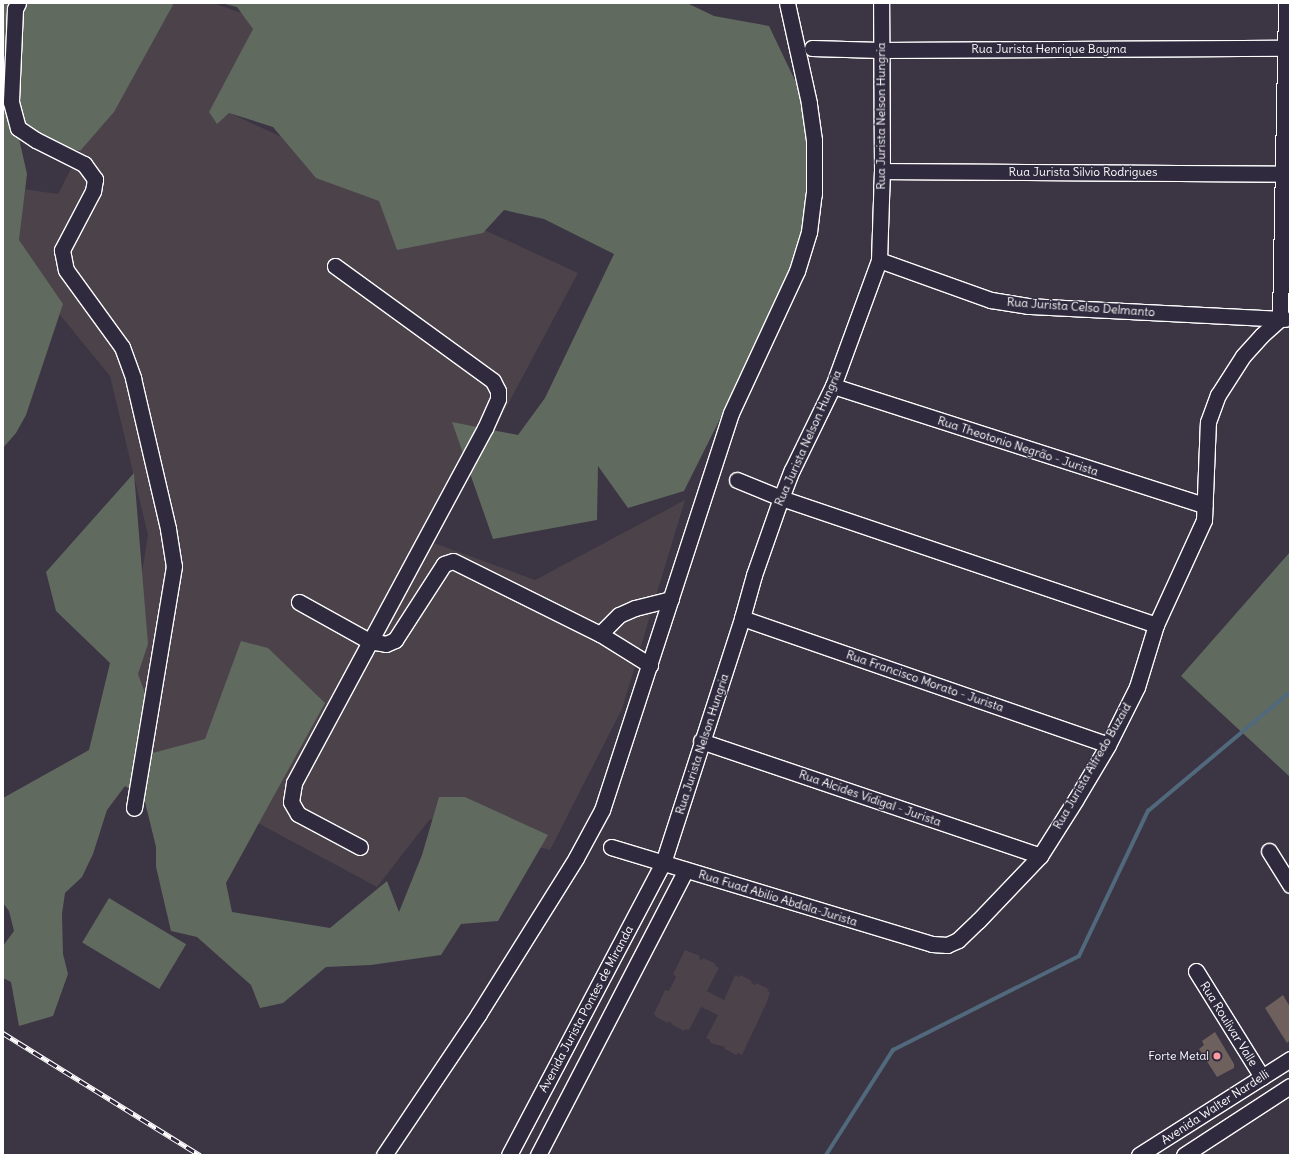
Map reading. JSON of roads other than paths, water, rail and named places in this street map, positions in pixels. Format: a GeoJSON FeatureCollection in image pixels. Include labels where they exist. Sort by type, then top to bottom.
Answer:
{"type":"FeatureCollection","features":[{"type":"Feature","properties":{"kind":"street"},"geometry":{"type":"LineString","coordinates":[[18,3],[15,10],[11,102],[18,128],[36,140],[84,164],[95,179],[93,191],[62,250],[66,270],[122,347],[133,378],[168,529],[174,566],[134,808]]}},
{"type":"Feature","properties":{"kind":"street"},"geometry":{"type":"LineString","coordinates":[[384,1155],[478,1015],[576,858],[602,810],[731,413],[797,271],[809,232],[814,194],[814,140],[809,103],[787,3]]}},
{"type":"Feature","properties":{"kind":"street","name":"Rua Jurista Nelson Hungria"},"geometry":{"type":"LineString","coordinates":[[663,863],[701,741],[742,618],[754,574],[781,498],[792,470],[832,386],[879,260],[882,171],[880,50],[881,3]]}},
{"type":"Feature","properties":{"kind":"street"},"geometry":{"type":"LineString","coordinates":[[1285,319],[1284,174],[1286,3]]}},
{"type":"Feature","properties":{"kind":"street","name":"Rua Jurista Henrique Bayma"},"geometry":{"type":"LineString","coordinates":[[812,48],[880,50],[1286,48]]}},
{"type":"Feature","properties":{"kind":"street","name":"Rua Jurista Silvio Rodrigues"},"geometry":{"type":"LineString","coordinates":[[882,171],[1284,174]]}},
{"type":"Feature","properties":{"kind":"street","name":"Rua Jurista Celso Delmanto"},"geometry":{"type":"LineString","coordinates":[[879,260],[991,300],[1028,306],[1285,319]]}},
{"type":"Feature","properties":{"kind":"street"},"geometry":{"type":"LineString","coordinates":[[335,266],[493,381],[498,391],[498,399],[485,428],[369,641],[294,783],[291,802],[298,814],[360,847]]}},
{"type":"Feature","properties":{"kind":"street","name":"Rua Jurista Alfredo Buzaid"},"geometry":{"type":"LineString","coordinates":[[947,945],[958,940],[968,931],[1040,856],[1108,745],[1137,687],[1156,625],[1204,520],[1208,422],[1218,395],[1243,356],[1262,335],[1285,319]]}},
{"type":"Feature","properties":{"kind":"street","name":"Rua Theotonio Negrão - Jurista"},"geometry":{"type":"LineString","coordinates":[[832,386],[1204,505]]}},
{"type":"Feature","properties":{"kind":"street"},"geometry":{"type":"LineString","coordinates":[[736,480],[781,498],[1156,625]]}},
{"type":"Feature","properties":{"kind":"street"},"geometry":{"type":"LineString","coordinates":[[299,602],[369,641],[386,644],[395,640],[444,564],[452,561],[600,634],[650,665]]}},
{"type":"Feature","properties":{"kind":"street"},"geometry":{"type":"LineString","coordinates":[[600,634],[619,615],[635,608],[671,599]]}},
{"type":"Feature","properties":{"kind":"street","name":"Rua Francisco Morato - Jurista"},"geometry":{"type":"LineString","coordinates":[[742,618],[1108,745]]}},
{"type":"Feature","properties":{"kind":"street","name":"Rua Alcides Vidigal - Jurista"},"geometry":{"type":"LineString","coordinates":[[701,741],[1040,856]]}},
{"type":"Feature","properties":{"kind":"street","name":"Rua Fuad Abilio Abdala-Jurista"},"geometry":{"type":"LineString","coordinates":[[611,847],[932,944],[947,945]]}},
{"type":"Feature","properties":{"kind":"street"},"geometry":{"type":"LineString","coordinates":[[1269,852],[1290,885]]}},
{"type":"Feature","properties":{"kind":"street","name":"Avenida Jurista Pontes de Miranda"},"geometry":{"type":"LineString","coordinates":[[509,1155],[663,863]]}},
{"type":"Feature","properties":{"kind":"street","name":"Avenida Jurista Pontes de Miranda"},"geometry":{"type":"LineString","coordinates":[[538,1155],[686,870]]}},
{"type":"Feature","properties":{"kind":"street","name":"Rua Roulivar Valle"},"geometry":{"type":"LineString","coordinates":[[1196,971],[1262,1077]]}},
{"type":"Feature","properties":{"kind":"street","name":"Avenida Walter Nardelli"},"geometry":{"type":"LineString","coordinates":[[1139,1155],[1290,1059]]}},
{"type":"Feature","properties":{"kind":"street","name":"Avenida Walter Nardelli"},"geometry":{"type":"LineString","coordinates":[[1184,1155],[1290,1086]]}},
{"type":"Feature","properties":{"kind":"waterway"},"geometry":{"type":"LineString","coordinates":[[826,1155],[893,1050],[1079,956],[1148,811],[1290,692]]}},
{"type":"Feature","properties":{"kind":"railway"},"geometry":{"type":"LineString","coordinates":[[3,1033],[200,1155]]}},
{"type":"Feature","properties":{"kind":"place","name":"Forte Metal"},"geometry":{"type":"Point","coordinates":[1217,1056]}}]}
